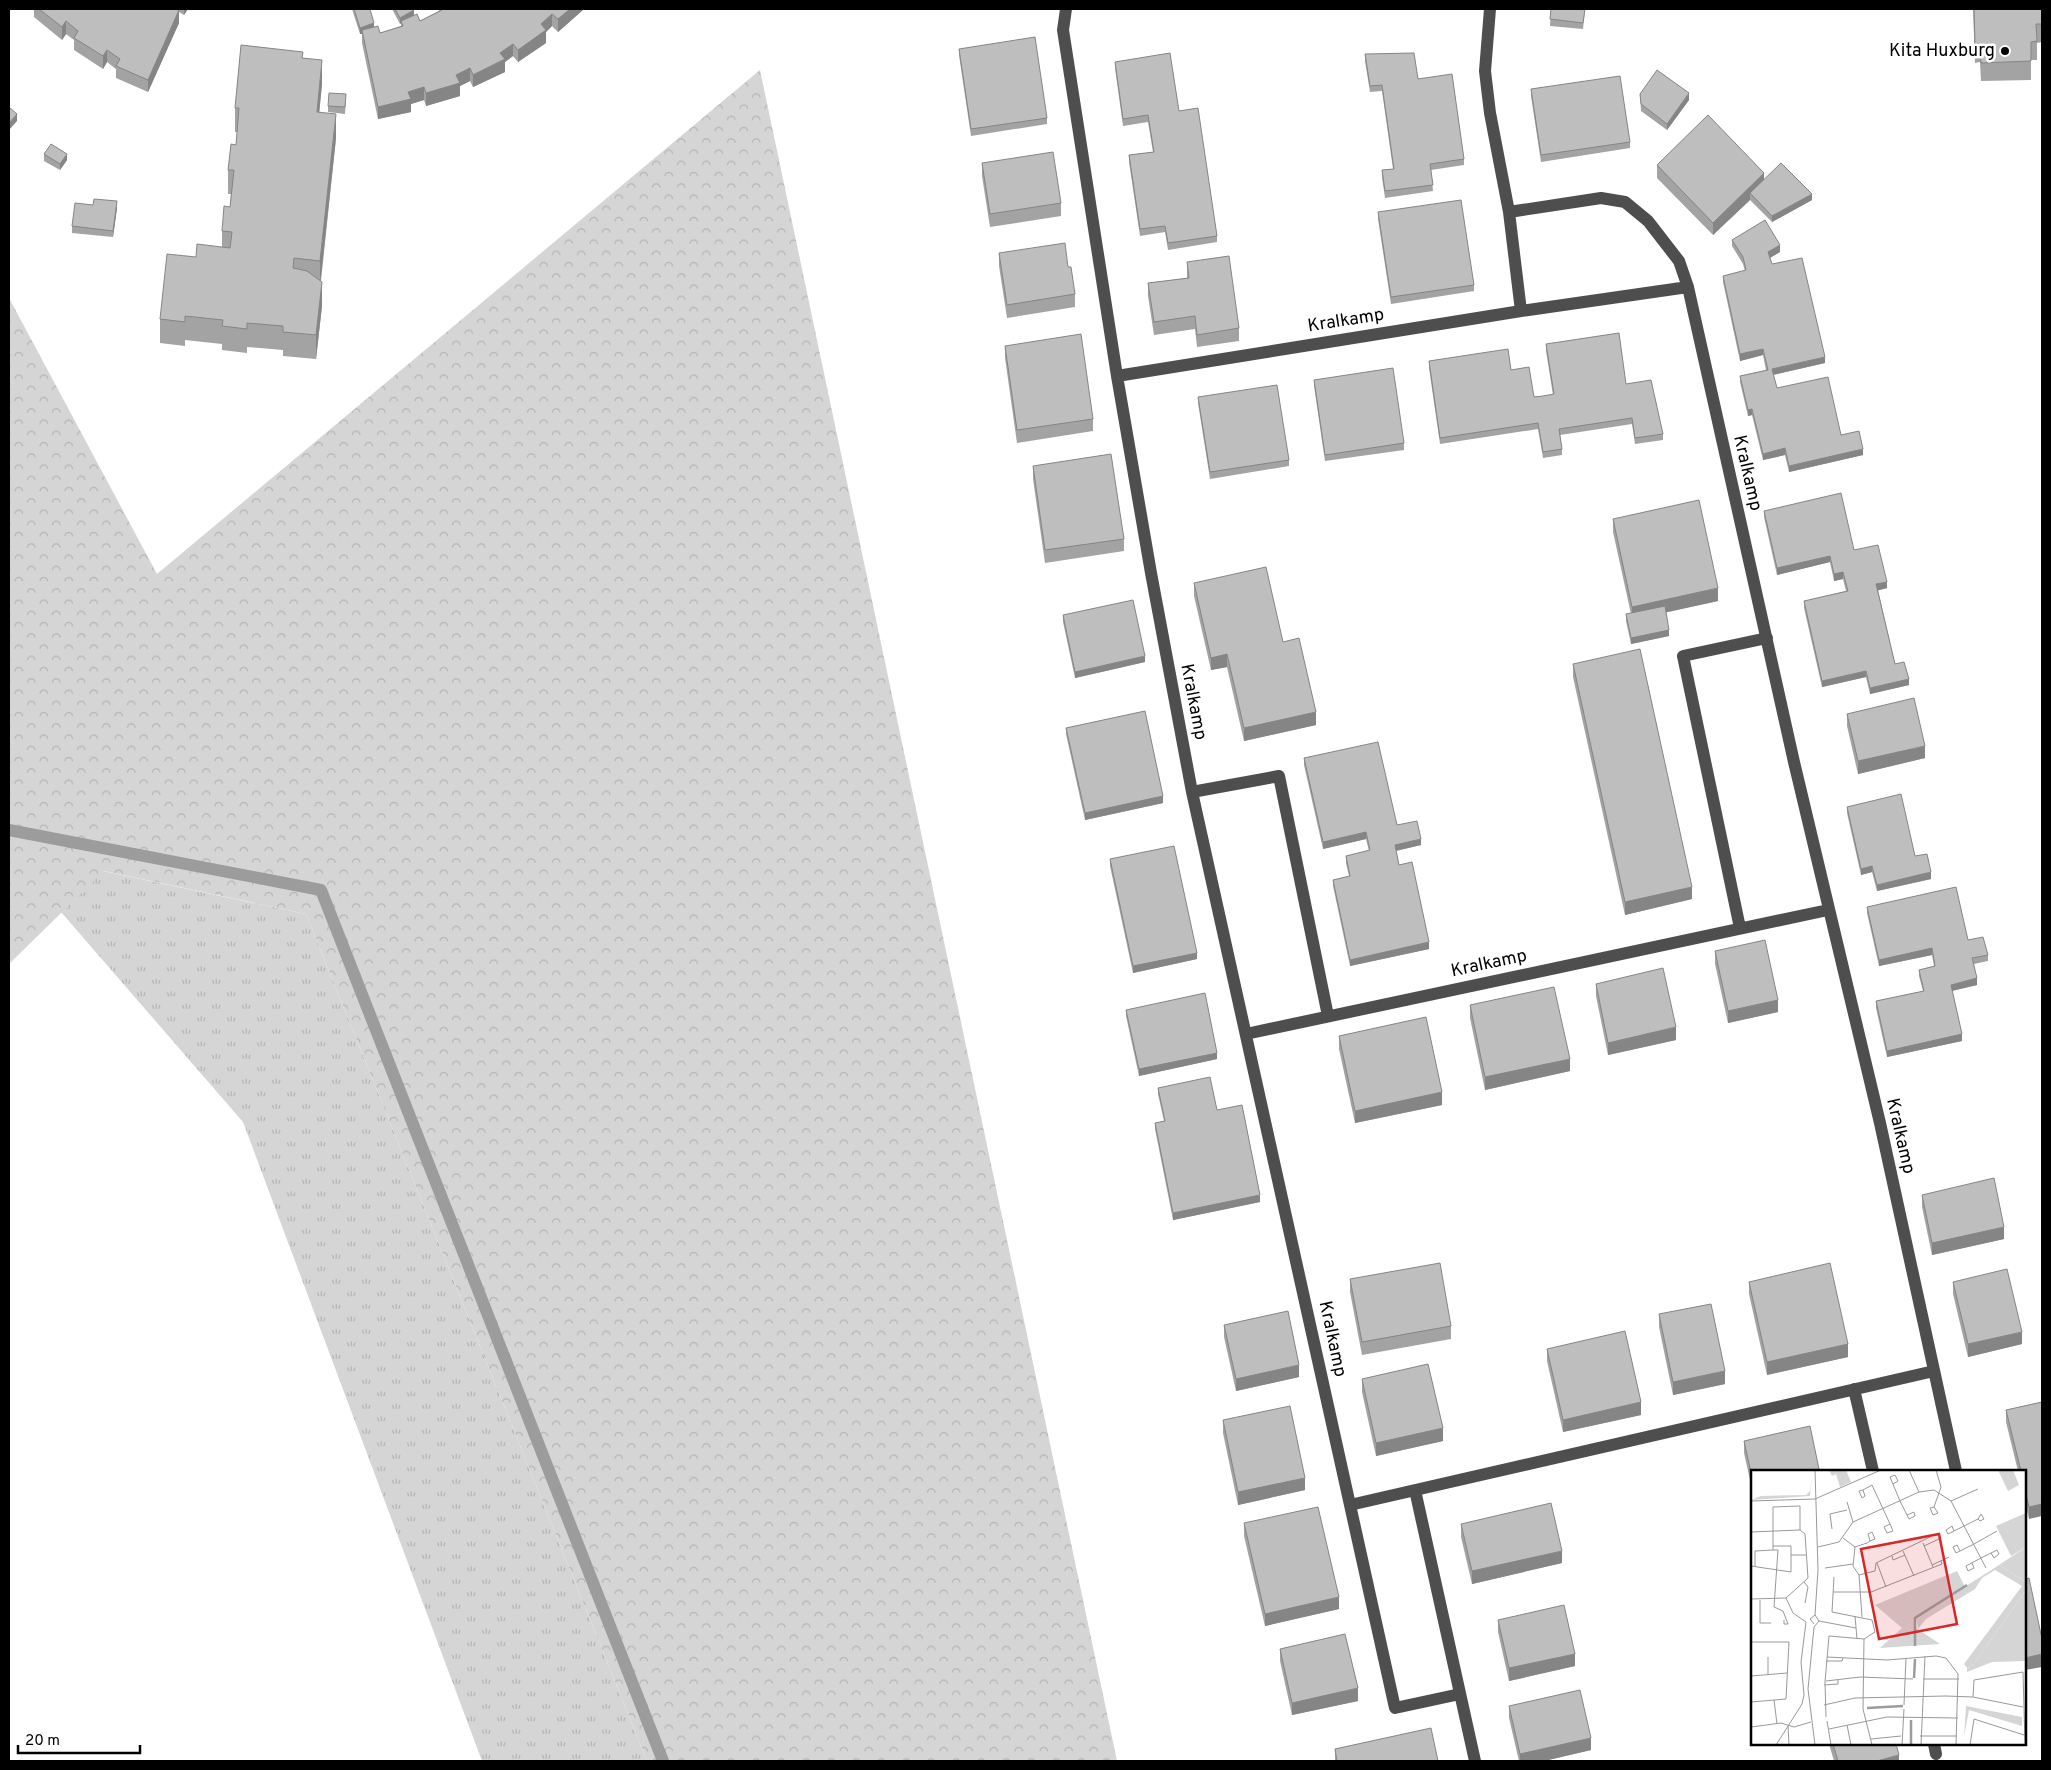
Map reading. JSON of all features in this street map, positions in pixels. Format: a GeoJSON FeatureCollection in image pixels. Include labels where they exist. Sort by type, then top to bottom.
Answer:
{"type":"FeatureCollection","features":[{"type":"Feature","properties":{"kind":"street","name":"Kralkamp"},"geometry":{"type":"LineString","coordinates":[[1066,9],[1063,30],[1117,376],[1192,792],[1395,1708],[1460,1694]]}},
{"type":"Feature","properties":{"kind":"street"},"geometry":{"type":"LineString","coordinates":[[1490,9],[1485,70],[1490,113],[1508,212],[1521,311]]}},
{"type":"Feature","properties":{"kind":"street","name":"Kralkamp"},"geometry":{"type":"LineString","coordinates":[[1508,212],[1601,198],[1625,202],[1648,221],[1679,261],[1688,287],[1828,910],[1880,1123],[1956,1470]]}},
{"type":"Feature","properties":{"kind":"street","name":"Kralkamp"},"geometry":{"type":"LineString","coordinates":[[1117,376],[1521,311],[1688,287]]}},
{"type":"Feature","properties":{"kind":"street"},"geometry":{"type":"LineString","coordinates":[[1740,928],[1683,656],[1767,638]]}},
{"type":"Feature","properties":{"kind":"street"},"geometry":{"type":"LineString","coordinates":[[1192,792],[1279,776],[1328,1016]]}},
{"type":"Feature","properties":{"kind":"street","name":"Kralkamp"},"geometry":{"type":"LineString","coordinates":[[1246,1034],[1828,910]]}},
{"type":"Feature","properties":{"kind":"street"},"geometry":{"type":"LineString","coordinates":[[1350,1505],[1934,1371]]}},
{"type":"Feature","properties":{"kind":"street"},"geometry":{"type":"LineString","coordinates":[[1854,1389],[1873,1470]]}},
{"type":"Feature","properties":{"kind":"street"},"geometry":{"type":"LineString","coordinates":[[1415,1490],[1475,1761]]}},
{"type":"Feature","properties":{"kind":"green space"},"geometry":{"type":"Polygon","coordinates":[[[760,70],[1117,1761],[647,1761],[306,914],[104,871],[9,964],[9,298],[157,574],[760,70]]]}},
{"type":"Feature","properties":{"kind":"green space"},"geometry":{"type":"Polygon","coordinates":[[[103,871],[306,914],[647,1761],[482,1761],[243,1122],[61,912],[103,871]]]}},
{"type":"Feature","properties":{"kind":"building"},"geometry":{"type":"Polygon","coordinates":[[[39,9],[179,10],[148,80],[116,66],[120,59],[107,50],[103,56],[74,38],[78,31],[66,21],[62,27],[39,9]]]}},
{"type":"Feature","properties":{"kind":"building"},"geometry":{"type":"Polygon","coordinates":[[[354,9],[370,9],[374,23],[360,28],[354,9]]]}},
{"type":"Feature","properties":{"kind":"building"},"geometry":{"type":"Polygon","coordinates":[[[395,9],[413,9],[414,10],[400,18],[395,9]]]}},
{"type":"Feature","properties":{"kind":"building"},"geometry":{"type":"Polygon","coordinates":[[[441,9],[570,9],[558,19],[552,14],[541,24],[546,30],[518,50],[513,44],[500,53],[505,59],[473,75],[470,68],[456,75],[460,83],[426,93],[424,87],[408,92],[411,99],[378,107],[362,30],[378,26],[380,33],[403,26],[401,21],[417,14],[420,21],[441,9]]]}},
{"type":"Feature","properties":{"kind":"building"},"geometry":{"type":"Polygon","coordinates":[[[1551,9],[1585,9],[1583,23],[1550,19],[1551,9]]]}},
{"type":"Feature","properties":{"kind":"building","name":"Kita Huxburg"},"geometry":{"type":"Polygon","coordinates":[[[1974,9],[2042,9],[2042,24],[2036,24],[2037,41],[2031,42],[2031,61],[1981,63],[1980,44],[1975,44],[1974,9]]]}},
{"type":"Feature","properties":{"kind":"building"},"geometry":{"type":"Polygon","coordinates":[[[1035,37],[1047,118],[971,129],[959,49],[1035,37]]]}},
{"type":"Feature","properties":{"kind":"building"},"geometry":{"type":"Polygon","coordinates":[[[241,45],[303,52],[302,58],[322,60],[317,112],[336,114],[320,261],[294,258],[293,268],[307,271],[322,282],[316,335],[283,332],[283,326],[247,323],[247,329],[222,326],[223,320],[185,316],[185,322],[160,319],[167,254],[196,257],[197,244],[230,248],[232,232],[222,231],[224,206],[230,207],[234,170],[228,170],[231,144],[236,145],[239,108],[235,108],[241,45]]]}},
{"type":"Feature","properties":{"kind":"building"},"geometry":{"type":"Polygon","coordinates":[[[1170,53],[1179,111],[1198,108],[1217,236],[1168,243],[1165,226],[1140,229],[1129,155],[1154,152],[1148,115],[1123,119],[1115,62],[1170,53]]]}},
{"type":"Feature","properties":{"kind":"building"},"geometry":{"type":"Polygon","coordinates":[[[1414,53],[1418,79],[1452,74],[1464,159],[1430,164],[1433,185],[1385,191],[1382,170],[1394,169],[1382,85],[1370,86],[1365,54],[1414,53]]]}},
{"type":"Feature","properties":{"kind":"building"},"geometry":{"type":"Polygon","coordinates":[[[1657,70],[1689,93],[1667,124],[1641,104],[1640,94],[1657,70]]]}},
{"type":"Feature","properties":{"kind":"building"},"geometry":{"type":"Polygon","coordinates":[[[1620,76],[1630,142],[1541,155],[1531,89],[1620,76]]]}},
{"type":"Feature","properties":{"kind":"building"},"geometry":{"type":"Polygon","coordinates":[[[329,93],[346,94],[345,107],[328,106],[329,93]]]}},
{"type":"Feature","properties":{"kind":"building"},"geometry":{"type":"Polygon","coordinates":[[[9,107],[17,114],[9,123],[9,107]]]}},
{"type":"Feature","properties":{"kind":"building"},"geometry":{"type":"Polygon","coordinates":[[[1708,115],[1764,173],[1713,223],[1657,165],[1708,115]]]}},
{"type":"Feature","properties":{"kind":"building"},"geometry":{"type":"Polygon","coordinates":[[[51,144],[67,154],[60,164],[44,154],[51,144]]]}},
{"type":"Feature","properties":{"kind":"building"},"geometry":{"type":"Polygon","coordinates":[[[1053,152],[1061,203],[990,214],[982,163],[1053,152]]]}},
{"type":"Feature","properties":{"kind":"building"},"geometry":{"type":"Polygon","coordinates":[[[1781,163],[1812,194],[1772,216],[1750,193],[1781,163]]]}},
{"type":"Feature","properties":{"kind":"building"},"geometry":{"type":"Polygon","coordinates":[[[94,199],[117,201],[113,231],[72,226],[75,203],[93,205],[94,199]]]}},
{"type":"Feature","properties":{"kind":"building"},"geometry":{"type":"Polygon","coordinates":[[[1461,200],[1474,285],[1391,297],[1378,212],[1461,200]]]}},
{"type":"Feature","properties":{"kind":"building"},"geometry":{"type":"Polygon","coordinates":[[[1765,220],[1780,245],[1768,252],[1772,264],[1802,258],[1825,357],[1772,369],[1777,388],[1828,377],[1841,435],[1859,431],[1863,449],[1789,466],[1785,448],[1763,454],[1752,409],[1748,410],[1740,376],[1768,370],[1763,349],[1740,354],[1723,276],[1746,270],[1743,257],[1732,240],[1765,220]]]}},
{"type":"Feature","properties":{"kind":"building"},"geometry":{"type":"Polygon","coordinates":[[[1065,243],[1068,267],[1071,267],[1075,294],[1007,305],[999,253],[1065,243]]]}},
{"type":"Feature","properties":{"kind":"building"},"geometry":{"type":"Polygon","coordinates":[[[1229,256],[1239,328],[1197,335],[1195,316],[1154,322],[1148,283],[1189,278],[1187,262],[1229,256]]]}},
{"type":"Feature","properties":{"kind":"building"},"geometry":{"type":"Polygon","coordinates":[[[1619,333],[1626,384],[1651,380],[1663,434],[1635,438],[1632,418],[1559,429],[1562,449],[1543,452],[1538,423],[1440,438],[1429,361],[1508,349],[1511,370],[1529,367],[1534,397],[1543,396],[1554,394],[1546,344],[1619,333]]]}},
{"type":"Feature","properties":{"kind":"building"},"geometry":{"type":"Polygon","coordinates":[[[1081,334],[1093,419],[1017,430],[1005,346],[1081,334]]]}},
{"type":"Feature","properties":{"kind":"building"},"geometry":{"type":"Polygon","coordinates":[[[1393,368],[1404,443],[1325,455],[1314,380],[1393,368]]]}},
{"type":"Feature","properties":{"kind":"building"},"geometry":{"type":"Polygon","coordinates":[[[1277,385],[1289,460],[1210,472],[1198,397],[1277,385]]]}},
{"type":"Feature","properties":{"kind":"building"},"geometry":{"type":"Polygon","coordinates":[[[1111,454],[1124,539],[1045,550],[1033,466],[1111,454]]]}},
{"type":"Feature","properties":{"kind":"building"},"geometry":{"type":"Polygon","coordinates":[[[1841,493],[1854,550],[1878,545],[1887,582],[1876,584],[1895,664],[1904,662],[1909,679],[1870,688],[1866,671],[1822,681],[1804,601],[1848,591],[1843,572],[1834,574],[1830,556],[1777,568],[1764,511],[1841,493]]]}},
{"type":"Feature","properties":{"kind":"building"},"geometry":{"type":"Polygon","coordinates":[[[1699,500],[1718,588],[1632,607],[1613,519],[1699,500]]]}},
{"type":"Feature","properties":{"kind":"building"},"geometry":{"type":"Polygon","coordinates":[[[1266,567],[1283,642],[1299,638],[1316,712],[1244,728],[1227,654],[1211,658],[1194,583],[1266,567]]]}},
{"type":"Feature","properties":{"kind":"building"},"geometry":{"type":"Polygon","coordinates":[[[1133,600],[1145,656],[1075,672],[1063,615],[1133,600]]]}},
{"type":"Feature","properties":{"kind":"building"},"geometry":{"type":"Polygon","coordinates":[[[1665,606],[1669,630],[1631,638],[1626,614],[1665,606]]]}},
{"type":"Feature","properties":{"kind":"building"},"geometry":{"type":"Polygon","coordinates":[[[1640,649],[1692,887],[1625,902],[1573,664],[1640,649]]]}},
{"type":"Feature","properties":{"kind":"building"},"geometry":{"type":"Polygon","coordinates":[[[1914,698],[1925,746],[1858,761],[1847,714],[1914,698]]]}},
{"type":"Feature","properties":{"kind":"building"},"geometry":{"type":"Polygon","coordinates":[[[1145,711],[1163,796],[1085,813],[1066,728],[1145,711]]]}},
{"type":"Feature","properties":{"kind":"building"},"geometry":{"type":"Polygon","coordinates":[[[1378,742],[1397,825],[1417,821],[1421,839],[1395,845],[1399,865],[1412,862],[1429,942],[1350,960],[1333,880],[1350,876],[1346,856],[1370,850],[1366,832],[1323,842],[1304,758],[1378,742]]]}},
{"type":"Feature","properties":{"kind":"building"},"geometry":{"type":"Polygon","coordinates":[[[1901,794],[1915,856],[1927,854],[1931,872],[1877,885],[1872,866],[1861,869],[1847,807],[1901,794]]]}},
{"type":"Feature","properties":{"kind":"building"},"geometry":{"type":"Polygon","coordinates":[[[1174,846],[1197,953],[1133,966],[1110,859],[1174,846]]]}},
{"type":"Feature","properties":{"kind":"building"},"geometry":{"type":"Polygon","coordinates":[[[1956,887],[1968,940],[1983,937],[1988,955],[1972,958],[1977,978],[1951,985],[1962,1034],[1887,1051],[1876,1001],[1924,991],[1919,970],[1935,966],[1932,948],[1879,960],[1867,907],[1956,887]]]}},
{"type":"Feature","properties":{"kind":"building"},"geometry":{"type":"Polygon","coordinates":[[[1765,940],[1778,1000],[1728,1011],[1715,951],[1765,940]]]}},
{"type":"Feature","properties":{"kind":"building"},"geometry":{"type":"Polygon","coordinates":[[[1663,968],[1676,1027],[1608,1043],[1596,984],[1663,968]]]}},
{"type":"Feature","properties":{"kind":"building"},"geometry":{"type":"Polygon","coordinates":[[[1554,987],[1570,1059],[1485,1077],[1470,1005],[1554,987]]]}},
{"type":"Feature","properties":{"kind":"building"},"geometry":{"type":"Polygon","coordinates":[[[1205,993],[1217,1053],[1139,1069],[1126,1010],[1205,993]]]}},
{"type":"Feature","properties":{"kind":"building"},"geometry":{"type":"Polygon","coordinates":[[[1426,1017],[1442,1092],[1355,1111],[1339,1036],[1426,1017]]]}},
{"type":"Feature","properties":{"kind":"building"},"geometry":{"type":"Polygon","coordinates":[[[1210,1077],[1217,1110],[1242,1105],[1260,1195],[1173,1213],[1155,1123],[1165,1121],[1158,1088],[1210,1077]]]}},
{"type":"Feature","properties":{"kind":"building"},"geometry":{"type":"Polygon","coordinates":[[[1994,1178],[2004,1227],[1932,1243],[1922,1195],[1994,1178]]]}},
{"type":"Feature","properties":{"kind":"building"},"geometry":{"type":"Polygon","coordinates":[[[1440,1263],[1451,1326],[1362,1342],[1350,1279],[1440,1263]]]}},
{"type":"Feature","properties":{"kind":"building"},"geometry":{"type":"Polygon","coordinates":[[[1830,1263],[1848,1344],[1767,1362],[1749,1282],[1830,1263]]]}},
{"type":"Feature","properties":{"kind":"building"},"geometry":{"type":"Polygon","coordinates":[[[2007,1269],[2022,1332],[1968,1344],[1953,1282],[2007,1269]]]}},
{"type":"Feature","properties":{"kind":"building"},"geometry":{"type":"Polygon","coordinates":[[[1711,1304],[1725,1371],[1673,1382],[1659,1314],[1711,1304]]]}},
{"type":"Feature","properties":{"kind":"building"},"geometry":{"type":"Polygon","coordinates":[[[1288,1311],[1299,1365],[1236,1379],[1224,1325],[1288,1311]]]}},
{"type":"Feature","properties":{"kind":"building"},"geometry":{"type":"Polygon","coordinates":[[[1625,1331],[1641,1402],[1563,1420],[1547,1349],[1625,1331]]]}},
{"type":"Feature","properties":{"kind":"building"},"geometry":{"type":"Polygon","coordinates":[[[1428,1364],[1443,1428],[1376,1443],[1362,1379],[1428,1364]]]}},
{"type":"Feature","properties":{"kind":"building"},"geometry":{"type":"Polygon","coordinates":[[[2042,1402],[2042,1504],[2029,1507],[2026,1494],[2026,1470],[2021,1470],[2006,1410],[2042,1402]]]}},
{"type":"Feature","properties":{"kind":"building"},"geometry":{"type":"Polygon","coordinates":[[[1290,1406],[1305,1478],[1238,1492],[1223,1420],[1290,1406]]]}},
{"type":"Feature","properties":{"kind":"building"},"geometry":{"type":"Polygon","coordinates":[[[1810,1426],[1819,1469],[1751,1470],[1751,1472],[1744,1441],[1810,1426]]]}},
{"type":"Feature","properties":{"kind":"building"},"geometry":{"type":"Polygon","coordinates":[[[1551,1503],[1562,1551],[1472,1571],[1461,1524],[1551,1503]]]}},
{"type":"Feature","properties":{"kind":"building"},"geometry":{"type":"Polygon","coordinates":[[[1318,1507],[1339,1597],[1265,1614],[1244,1523],[1318,1507]]]}},
{"type":"Feature","properties":{"kind":"building"},"geometry":{"type":"Polygon","coordinates":[[[2029,1578],[2042,1639],[2042,1654],[2026,1658],[2026,1579],[2029,1578]]]}},
{"type":"Feature","properties":{"kind":"building"},"geometry":{"type":"Polygon","coordinates":[[[1564,1605],[1575,1654],[1509,1668],[1498,1620],[1564,1605]]]}},
{"type":"Feature","properties":{"kind":"building"},"geometry":{"type":"Polygon","coordinates":[[[1345,1634],[1358,1688],[1292,1703],[1280,1649],[1345,1634]]]}},
{"type":"Feature","properties":{"kind":"building"},"geometry":{"type":"Polygon","coordinates":[[[1580,1690],[1591,1738],[1520,1754],[1509,1706],[1580,1690]]]}},
{"type":"Feature","properties":{"kind":"building"},"geometry":{"type":"Polygon","coordinates":[[[1431,1728],[1438,1761],[1337,1761],[1335,1749],[1431,1728]]]}},
{"type":"Feature","properties":{"kind":"building"},"geometry":{"type":"Polygon","coordinates":[[[1833,1745],[1896,1745],[1899,1755],[1877,1761],[1838,1761],[1833,1745]]]}},
{"type":"Feature","properties":{"kind":"waterway"},"geometry":{"type":"LineString","coordinates":[[9,830],[321,890],[663,1761]]}},
{"type":"Feature","properties":{"kind":"place","name":"Kita Huxburg"},"geometry":{"type":"Point","coordinates":[2005,51]}}]}
